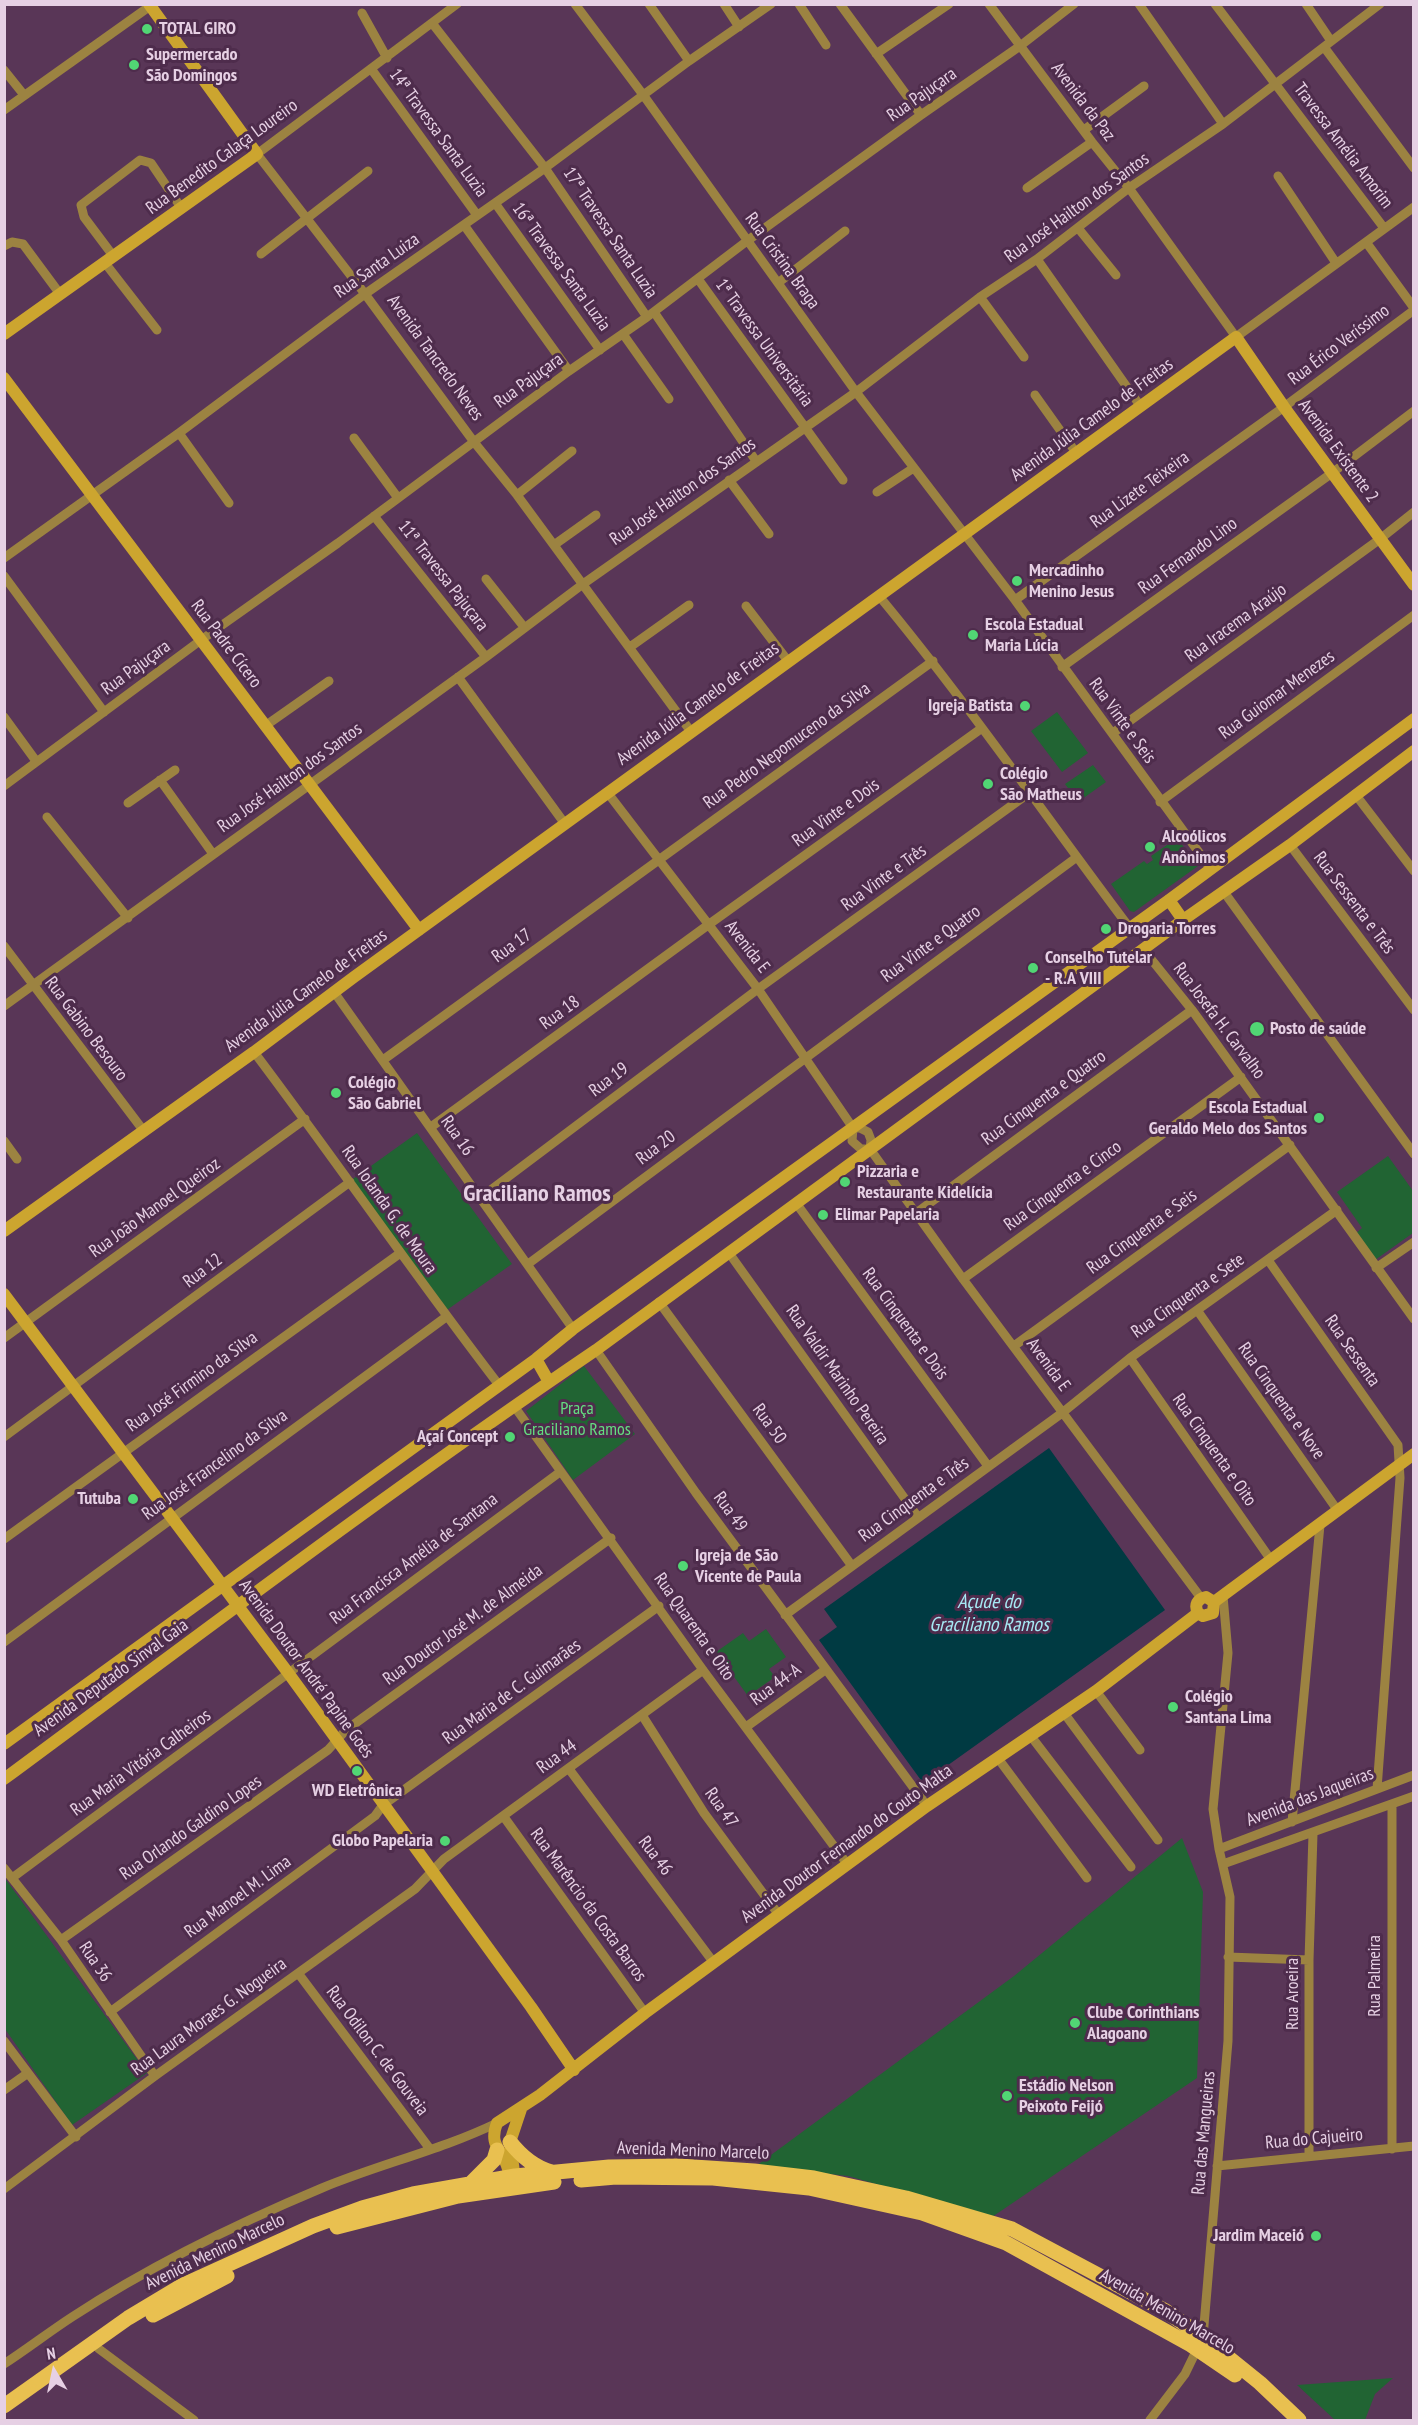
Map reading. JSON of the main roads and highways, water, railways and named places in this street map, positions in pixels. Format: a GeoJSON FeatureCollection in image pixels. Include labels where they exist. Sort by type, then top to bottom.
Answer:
{"type":"FeatureCollection","features":[{"type":"Feature","properties":{"kind":"main road"},"geometry":{"type":"LineString","coordinates":[[471,2183],[480,2176],[504,2146],[543,2170],[554,2172]]}},
{"type":"Feature","properties":{"kind":"main road","name":"Avenida Menino Marcelo"},"geometry":{"type":"LineString","coordinates":[[4,2417],[99,2349],[152,2315],[223,2278],[332,2228],[554,2172],[609,2167],[667,2166],[754,2171],[814,2178],[906,2198],[1012,2229],[1164,2310],[1287,2421]]}},
{"type":"Feature","properties":{"kind":"main road","name":"Avenida Menino Marcelo"},"geometry":{"type":"LineString","coordinates":[[4,2406],[128,2318],[183,2286],[313,2226],[362,2208],[413,2194],[471,2183],[616,2177],[713,2178],[809,2188],[922,2213],[1006,2243],[1201,2343],[1260,2383],[1299,2421]]}},
{"type":"Feature","properties":{"kind":"water","name":"Açude do Graciliano Ramos"},"geometry":{"type":"Polygon","coordinates":[[[1049,1448],[1165,1610],[923,1783],[819,1640],[837,1627],[824,1609],[1049,1448]]]}},
{"type":"Feature","properties":{"kind":"place","name":"TOTAL GIRO"},"geometry":{"type":"Point","coordinates":[147,29]}},
{"type":"Feature","properties":{"kind":"place","name":"Supermercado São Domingos"},"geometry":{"type":"Point","coordinates":[134,65]}},
{"type":"Feature","properties":{"kind":"place","name":"Mercadinho Menino Jesus"},"geometry":{"type":"Point","coordinates":[1017,581]}},
{"type":"Feature","properties":{"kind":"place","name":"Escola Estadual Maria Lúcia"},"geometry":{"type":"Point","coordinates":[973,635]}},
{"type":"Feature","properties":{"kind":"place","name":"Igreja Batista"},"geometry":{"type":"Point","coordinates":[1025,706]}},
{"type":"Feature","properties":{"kind":"place","name":"Colégio São Matheus"},"geometry":{"type":"Point","coordinates":[988,784]}},
{"type":"Feature","properties":{"kind":"place","name":"Alcoólicos Anônimos"},"geometry":{"type":"Point","coordinates":[1150,847]}},
{"type":"Feature","properties":{"kind":"place","name":"Drogaria Torres"},"geometry":{"type":"Point","coordinates":[1106,929]}},
{"type":"Feature","properties":{"kind":"place","name":"Conselho Tutelar - R.A VIII"},"geometry":{"type":"Point","coordinates":[1033,968]}},
{"type":"Feature","properties":{"kind":"place","name":"Posto de saúde"},"geometry":{"type":"Point","coordinates":[1257,1029]}},
{"type":"Feature","properties":{"kind":"place","name":"Colégio São Gabriel"},"geometry":{"type":"Point","coordinates":[336,1093]}},
{"type":"Feature","properties":{"kind":"place","name":"Escola Estadual Geraldo Melo dos Santos"},"geometry":{"type":"Point","coordinates":[1319,1118]}},
{"type":"Feature","properties":{"kind":"place","name":"Pizzaria e Restaurante Kidelícia"},"geometry":{"type":"Point","coordinates":[845,1182]}},
{"type":"Feature","properties":{"kind":"place","name":"Elimar Papelaria"},"geometry":{"type":"Point","coordinates":[823,1215]}},
{"type":"Feature","properties":{"kind":"place","name":"Açaí Concept"},"geometry":{"type":"Point","coordinates":[510,1437]}},
{"type":"Feature","properties":{"kind":"place","name":"Tutuba"},"geometry":{"type":"Point","coordinates":[133,1499]}},
{"type":"Feature","properties":{"kind":"place","name":"Igreja de São Vicente de Paula"},"geometry":{"type":"Point","coordinates":[683,1566]}},
{"type":"Feature","properties":{"kind":"place","name":"Colégio Santana Lima"},"geometry":{"type":"Point","coordinates":[1173,1707]}},
{"type":"Feature","properties":{"kind":"place","name":"WD Eletrônica"},"geometry":{"type":"Point","coordinates":[357,1771]}},
{"type":"Feature","properties":{"kind":"place","name":"Globo Papelaria"},"geometry":{"type":"Point","coordinates":[445,1841]}},
{"type":"Feature","properties":{"kind":"place","name":"Clube Corinthians Alagoano"},"geometry":{"type":"Point","coordinates":[1075,2023]}},
{"type":"Feature","properties":{"kind":"place","name":"Estádio Nelson Peixoto Feijó"},"geometry":{"type":"Point","coordinates":[1007,2096]}},
{"type":"Feature","properties":{"kind":"place","name":"Jardim Maceió"},"geometry":{"type":"Point","coordinates":[1316,2236]}},
{"type":"Feature","properties":{"kind":"district","name":"Graciliano Ramos"},"geometry":{"type":"Point","coordinates":[537,1194]}},
{"type":"Feature","properties":{"kind":"park label","name":"Praça Graciliano Ramos"},"geometry":{"type":"Point","coordinates":[577,1419]}}]}
